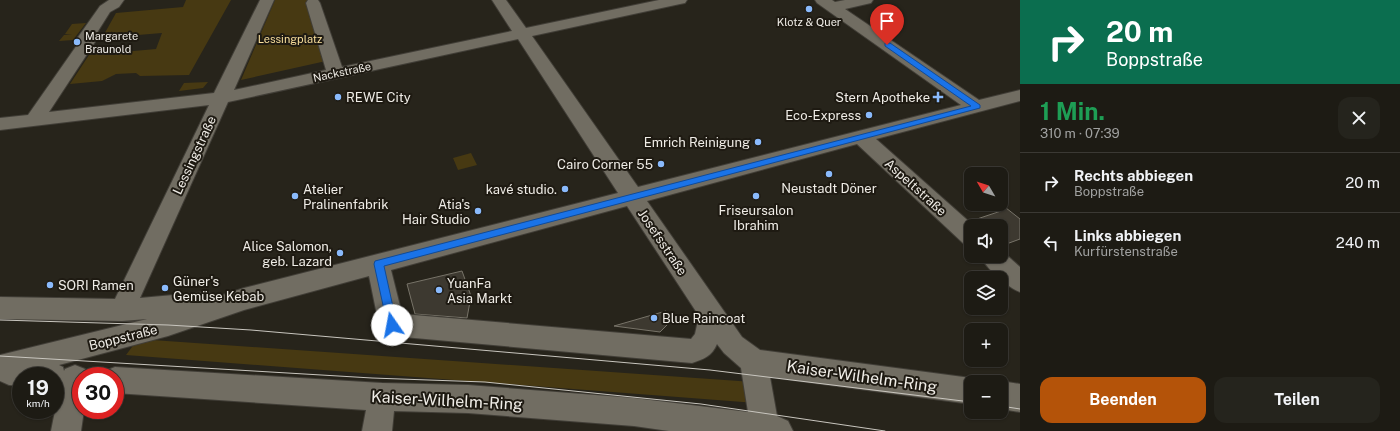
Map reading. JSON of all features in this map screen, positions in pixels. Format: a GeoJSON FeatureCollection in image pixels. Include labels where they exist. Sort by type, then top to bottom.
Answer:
{"type":"FeatureCollection","features":[{"type":"Feature","properties":{"kind":"street"},"geometry":{"type":"LineString","coordinates":[[34,120],[87,42],[83,42],[105,9],[114,4],[117,0]]}},
{"type":"Feature","properties":{"kind":"street","name":"Lessingstraße"},"geometry":{"type":"LineString","coordinates":[[122,310],[266,0]]}},
{"type":"Feature","properties":{"kind":"street","name":"Josefsstraße"},"geometry":{"type":"LineString","coordinates":[[499,0],[732,345],[754,362]]}},
{"type":"Feature","properties":{"kind":"street","name":"Nackstraße"},"geometry":{"type":"LineString","coordinates":[[6,123],[220,98],[680,0]]}},
{"type":"Feature","properties":{"kind":"street"},"geometry":{"type":"LineString","coordinates":[[827,4],[866,0]]}},
{"type":"Feature","properties":{"kind":"street"},"geometry":{"type":"LineString","coordinates":[[313,3],[335,73]]}},
{"type":"Feature","properties":{"kind":"street"},"geometry":{"type":"LineString","coordinates":[[827,4],[977,107]]}},
{"type":"Feature","properties":{"kind":"street","name":"Boppstraße"},"geometry":{"type":"LineString","coordinates":[[0,368],[168,325],[244,299],[1020,95]]}},
{"type":"Feature","properties":{"kind":"street"},"geometry":{"type":"LineString","coordinates":[[0,140],[6,123]]}},
{"type":"Feature","properties":{"kind":"street","name":"Aspeltstraße"},"geometry":{"type":"LineString","coordinates":[[861,137],[964,231]]}},
{"type":"Feature","properties":{"kind":"street"},"geometry":{"type":"LineString","coordinates":[[1000,263],[1020,282]]}},
{"type":"Feature","properties":{"kind":"street"},"geometry":{"type":"LineString","coordinates":[[378,264],[392,325],[692,350],[702,347],[707,340],[712,314]]}},
{"type":"Feature","properties":{"kind":"street","name":"Boppstraße"},"geometry":{"type":"LineString","coordinates":[[122,310],[244,299]]}},
{"type":"Feature","properties":{"kind":"street"},"geometry":{"type":"LineString","coordinates":[[0,308],[122,310]]}},
{"type":"Feature","properties":{"kind":"street"},"geometry":{"type":"LineString","coordinates":[[754,362],[772,430]]}},
{"type":"Feature","properties":{"kind":"street","name":"Kaiser-Wilhelm-Ring"},"geometry":{"type":"LineString","coordinates":[[754,362],[964,390]]}},
{"type":"Feature","properties":{"kind":"street"},"geometry":{"type":"LineString","coordinates":[[0,371],[66,377],[66,431]]}},
{"type":"Feature","properties":{"kind":"street","name":"Kaiser-Wilhelm-Ring"},"geometry":{"type":"LineString","coordinates":[[124,381],[382,397],[468,399],[579,407],[634,412],[709,426],[772,430]]}},
{"type":"Feature","properties":{"kind":"street"},"geometry":{"type":"LineString","coordinates":[[1008,396],[1020,398]]}},
{"type":"Feature","properties":{"kind":"street"},"geometry":{"type":"LineString","coordinates":[[377,431],[382,397]]}},
{"type":"Feature","properties":{"kind":"green space"},"geometry":{"type":"Polygon","coordinates":[[[186,0],[231,0],[189,75],[140,76],[136,73],[116,74],[102,81],[70,84],[89,55],[156,49],[162,33],[102,38],[116,13],[183,7],[186,0]]]}},
{"type":"Feature","properties":{"kind":"green space","name":"Lessingplatz"},"geometry":{"type":"Polygon","coordinates":[[[275,0],[307,0],[326,61],[241,80],[275,0]]]}},
{"type":"Feature","properties":{"kind":"green space"},"geometry":{"type":"Polygon","coordinates":[[[86,23],[73,40],[59,41],[64,35],[72,34],[65,34],[72,24],[86,23]]]}},
{"type":"Feature","properties":{"kind":"green space"},"geometry":{"type":"Polygon","coordinates":[[[208,82],[203,88],[179,91],[184,83],[208,82]]]}},
{"type":"Feature","properties":{"kind":"green space"},"geometry":{"type":"Polygon","coordinates":[[[471,153],[477,165],[458,170],[453,158],[471,153]]]}},
{"type":"Feature","properties":{"kind":"green space"},"geometry":{"type":"Polygon","coordinates":[[[138,339],[753,382],[756,403],[126,355],[138,339]]]}},
{"type":"Feature","properties":{"kind":"building"},"geometry":{"type":"Polygon","coordinates":[[[1008,210],[1020,219],[1020,239],[1008,243],[1008,219],[977,219],[1001,211],[1008,211],[1008,210]]]}},
{"type":"Feature","properties":{"kind":"building","name":"YuanFa Asia Markt"},"geometry":{"type":"Polygon","coordinates":[[[462,271],[471,296],[467,318],[415,314],[407,284],[462,271]]]}},
{"type":"Feature","properties":{"kind":"building","name":"Blue Raincoat"},"geometry":{"type":"Polygon","coordinates":[[[666,311],[667,325],[660,332],[614,326],[666,311]]]}},
{"type":"Feature","properties":{"kind":"tram line"},"geometry":{"type":"LineString","coordinates":[[0,320],[168,325],[251,330],[710,370],[964,401]]}},
{"type":"Feature","properties":{"kind":"tram line"},"geometry":{"type":"LineString","coordinates":[[0,356],[372,378],[485,382],[701,404],[885,431]]}},
{"type":"Feature","properties":{"kind":"tram line"},"geometry":{"type":"LineString","coordinates":[[1008,407],[1020,409]]}},
{"type":"Feature","properties":{"kind":"place","name":"Klotz & Quer"},"geometry":{"type":"Point","coordinates":[809,9]}},
{"type":"Feature","properties":{"kind":"place","name":"Margarete Braunold"},"geometry":{"type":"Point","coordinates":[77,42]}},
{"type":"Feature","properties":{"kind":"place","name":"REWE City"},"geometry":{"type":"Point","coordinates":[338,97]}},
{"type":"Feature","properties":{"kind":"place","name":"Stern Apotheke"},"geometry":{"type":"Point","coordinates":[938,97]}},
{"type":"Feature","properties":{"kind":"place","name":"Eco-Express"},"geometry":{"type":"Point","coordinates":[869,115]}},
{"type":"Feature","properties":{"kind":"place","name":"Emrich Reinigung"},"geometry":{"type":"Point","coordinates":[758,142]}},
{"type":"Feature","properties":{"kind":"place","name":"Cairo Corner 55"},"geometry":{"type":"Point","coordinates":[661,164]}},
{"type":"Feature","properties":{"kind":"place","name":"Neustadt Döner"},"geometry":{"type":"Point","coordinates":[829,174]}},
{"type":"Feature","properties":{"kind":"place","name":"kavé studio."},"geometry":{"type":"Point","coordinates":[565,189]}},
{"type":"Feature","properties":{"kind":"place","name":"Atelier Pralinenfabrik"},"geometry":{"type":"Point","coordinates":[295,196]}},
{"type":"Feature","properties":{"kind":"place","name":"Friseursalon Ibrahim"},"geometry":{"type":"Point","coordinates":[756,196]}},
{"type":"Feature","properties":{"kind":"place","name":"Atia's Hair Studio"},"geometry":{"type":"Point","coordinates":[478,211]}},
{"type":"Feature","properties":{"kind":"place","name":"Alice Salomon, geb. Lazard"},"geometry":{"type":"Point","coordinates":[340,253]}},
{"type":"Feature","properties":{"kind":"place","name":"SORI Ramen"},"geometry":{"type":"Point","coordinates":[50,285]}},
{"type":"Feature","properties":{"kind":"place","name":"Güner's Gemüse Kebab"},"geometry":{"type":"Point","coordinates":[165,288]}},
{"type":"Feature","properties":{"kind":"place","name":"YuanFa Asia Markt"},"geometry":{"type":"Point","coordinates":[439,290]}},
{"type":"Feature","properties":{"kind":"place","name":"Blue Raincoat"},"geometry":{"type":"Point","coordinates":[654,318]}},
{"type":"Feature","properties":{"kind":"route"},"geometry":{"type":"LineString","coordinates":[[392,325],[378,264],[977,107],[887,45]]}}]}
